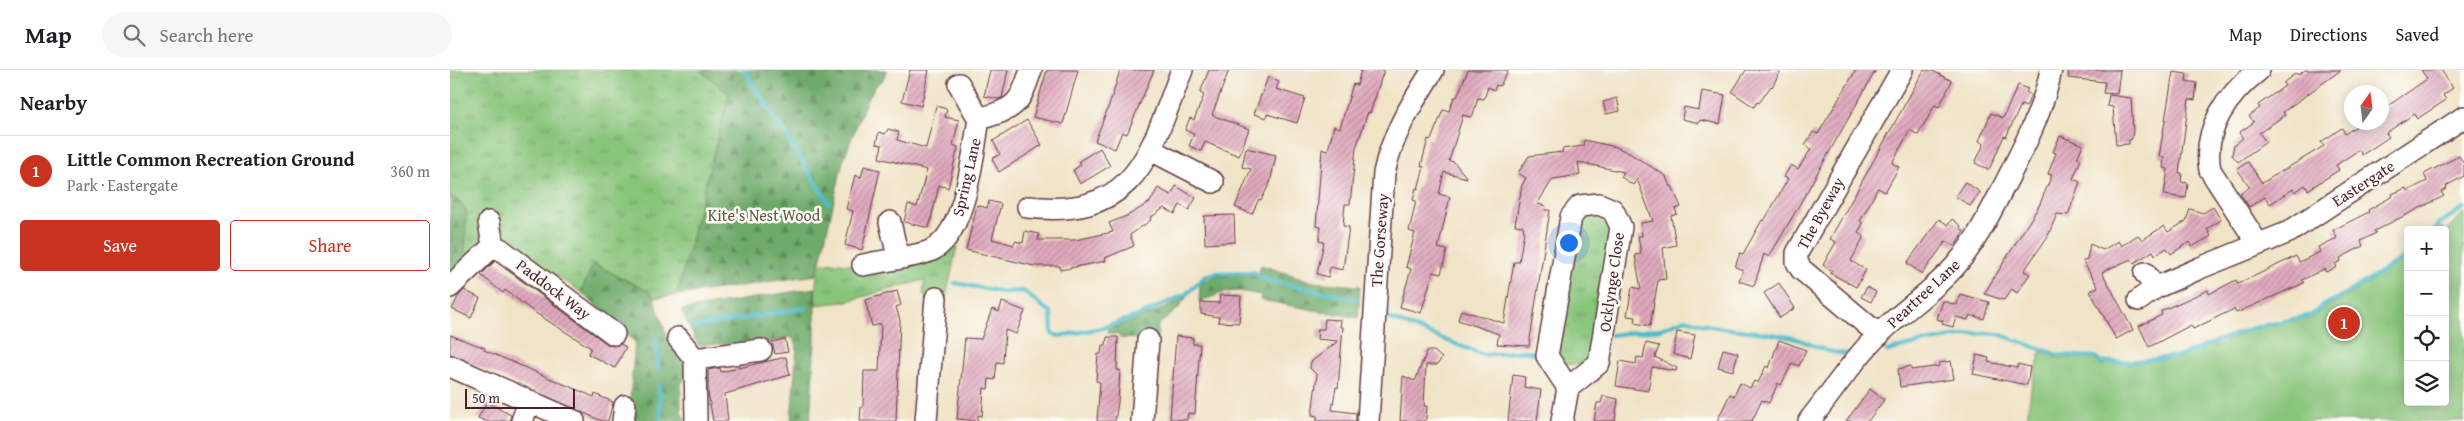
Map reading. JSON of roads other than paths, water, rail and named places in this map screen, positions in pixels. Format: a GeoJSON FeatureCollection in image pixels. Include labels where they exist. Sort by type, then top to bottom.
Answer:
{"type":"FeatureCollection","features":[{"type":"Feature","properties":{"kind":"street","name":"Spring Lane"},"geometry":{"type":"LineString","coordinates":[[979,119],[1005,111],[1022,96],[1031,70]]}},
{"type":"Feature","properties":{"kind":"street"},"geometry":{"type":"LineString","coordinates":[[1028,207],[1056,210],[1091,205],[1107,198],[1128,182],[1151,150],[1182,70]]}},
{"type":"Feature","properties":{"kind":"street","name":"The Gorseway"},"geometry":{"type":"LineString","coordinates":[[1368,421],[1384,173],[1389,149],[1404,114],[1433,70]]}},
{"type":"Feature","properties":{"kind":"street","name":"The Byeway"},"geometry":{"type":"LineString","coordinates":[[1879,335],[1800,269],[1797,262],[1797,253],[1902,70]]}},
{"type":"Feature","properties":{"kind":"street","name":"Peartree Lane"},"geometry":{"type":"LineString","coordinates":[[1809,421],[1852,364],[1879,335],[1933,288],[1956,265],[1977,238],[2027,141],[2047,90],[2051,70]]}},
{"type":"Feature","properties":{"kind":"street"},"geometry":{"type":"LineString","coordinates":[[2258,244],[2210,170],[2208,157],[2214,127],[2224,104],[2244,82],[2259,70]]}},
{"type":"Feature","properties":{"kind":"street","name":"Spring Lane"},"geometry":{"type":"LineString","coordinates":[[863,266],[930,251],[941,243],[953,228],[969,172],[979,119],[959,84]]}},
{"type":"Feature","properties":{"kind":"street","name":"Eastergate"},"geometry":{"type":"LineString","coordinates":[[2146,287],[2289,232],[2464,116]]}},
{"type":"Feature","properties":{"kind":"street"},"geometry":{"type":"LineString","coordinates":[[1151,150],[1212,182]]}},
{"type":"Feature","properties":{"kind":"street","name":"Ocklynge Close"},"geometry":{"type":"LineString","coordinates":[[1599,204],[1613,210],[1621,227],[1599,364],[1568,388],[1547,356],[1571,217],[1580,206],[1599,204]]}},
{"type":"Feature","properties":{"kind":"street"},"geometry":{"type":"LineString","coordinates":[[450,287],[493,246],[488,222]]}},
{"type":"Feature","properties":{"kind":"street"},"geometry":{"type":"LineString","coordinates":[[890,222],[898,257]]}},
{"type":"Feature","properties":{"kind":"street","name":"Paddock Way"},"geometry":{"type":"LineString","coordinates":[[493,246],[500,248],[614,334]]}},
{"type":"Feature","properties":{"kind":"street"},"geometry":{"type":"LineString","coordinates":[[926,421],[936,298]]}},
{"type":"Feature","properties":{"kind":"street"},"geometry":{"type":"LineString","coordinates":[[678,338],[695,359],[696,421]]}},
{"type":"Feature","properties":{"kind":"street"},"geometry":{"type":"LineString","coordinates":[[1142,421],[1148,340]]}},
{"type":"Feature","properties":{"kind":"street"},"geometry":{"type":"LineString","coordinates":[[695,359],[761,350]]}},
{"type":"Feature","properties":{"kind":"street"},"geometry":{"type":"LineString","coordinates":[[450,366],[525,411],[574,421]]}},
{"type":"Feature","properties":{"kind":"street"},"geometry":{"type":"LineString","coordinates":[[1562,421],[1568,388]]}},
{"type":"Feature","properties":{"kind":"waterway"},"geometry":{"type":"LineString","coordinates":[[744,70],[829,203]]}},
{"type":"Feature","properties":{"kind":"waterway"},"geometry":{"type":"LineString","coordinates":[[2437,226],[2464,208]]}},
{"type":"Feature","properties":{"kind":"waterway"},"geometry":{"type":"LineString","coordinates":[[1887,351],[1920,343],[1986,333],[1998,334],[2058,355],[2095,357],[2101,362],[2130,362],[2180,356],[2249,329],[2312,315],[2321,307],[2404,258]]}},
{"type":"Feature","properties":{"kind":"waterway"},"geometry":{"type":"LineString","coordinates":[[955,283],[1002,292],[1023,291],[1051,313],[1052,334],[1059,336],[1102,328],[1138,316],[1186,294],[1206,276],[1217,273],[1253,272],[1266,280],[1357,299]]}},
{"type":"Feature","properties":{"kind":"waterway"},"geometry":{"type":"LineString","coordinates":[[694,327],[805,308]]}},
{"type":"Feature","properties":{"kind":"waterway"},"geometry":{"type":"LineString","coordinates":[[1386,317],[1484,355],[1524,351],[1539,354]]}},
{"type":"Feature","properties":{"kind":"waterway"},"geometry":{"type":"LineString","coordinates":[[1611,335],[1661,329],[1686,319],[1712,326],[1793,338],[1826,350],[1848,354]]}},
{"type":"Feature","properties":{"kind":"waterway"},"geometry":{"type":"LineString","coordinates":[[656,340],[658,369]]}},
{"type":"Feature","properties":{"kind":"waterway"},"geometry":{"type":"LineString","coordinates":[[659,386],[661,421]]}},
{"type":"Feature","properties":{"kind":"place","name":"Little Common Recreation Ground"},"geometry":{"type":"Point","coordinates":[2344,323]}},
{"type":"Feature","properties":{"kind":"park label","name":"Kite's Nest Wood"},"geometry":{"type":"Point","coordinates":[764,215]}}]}
